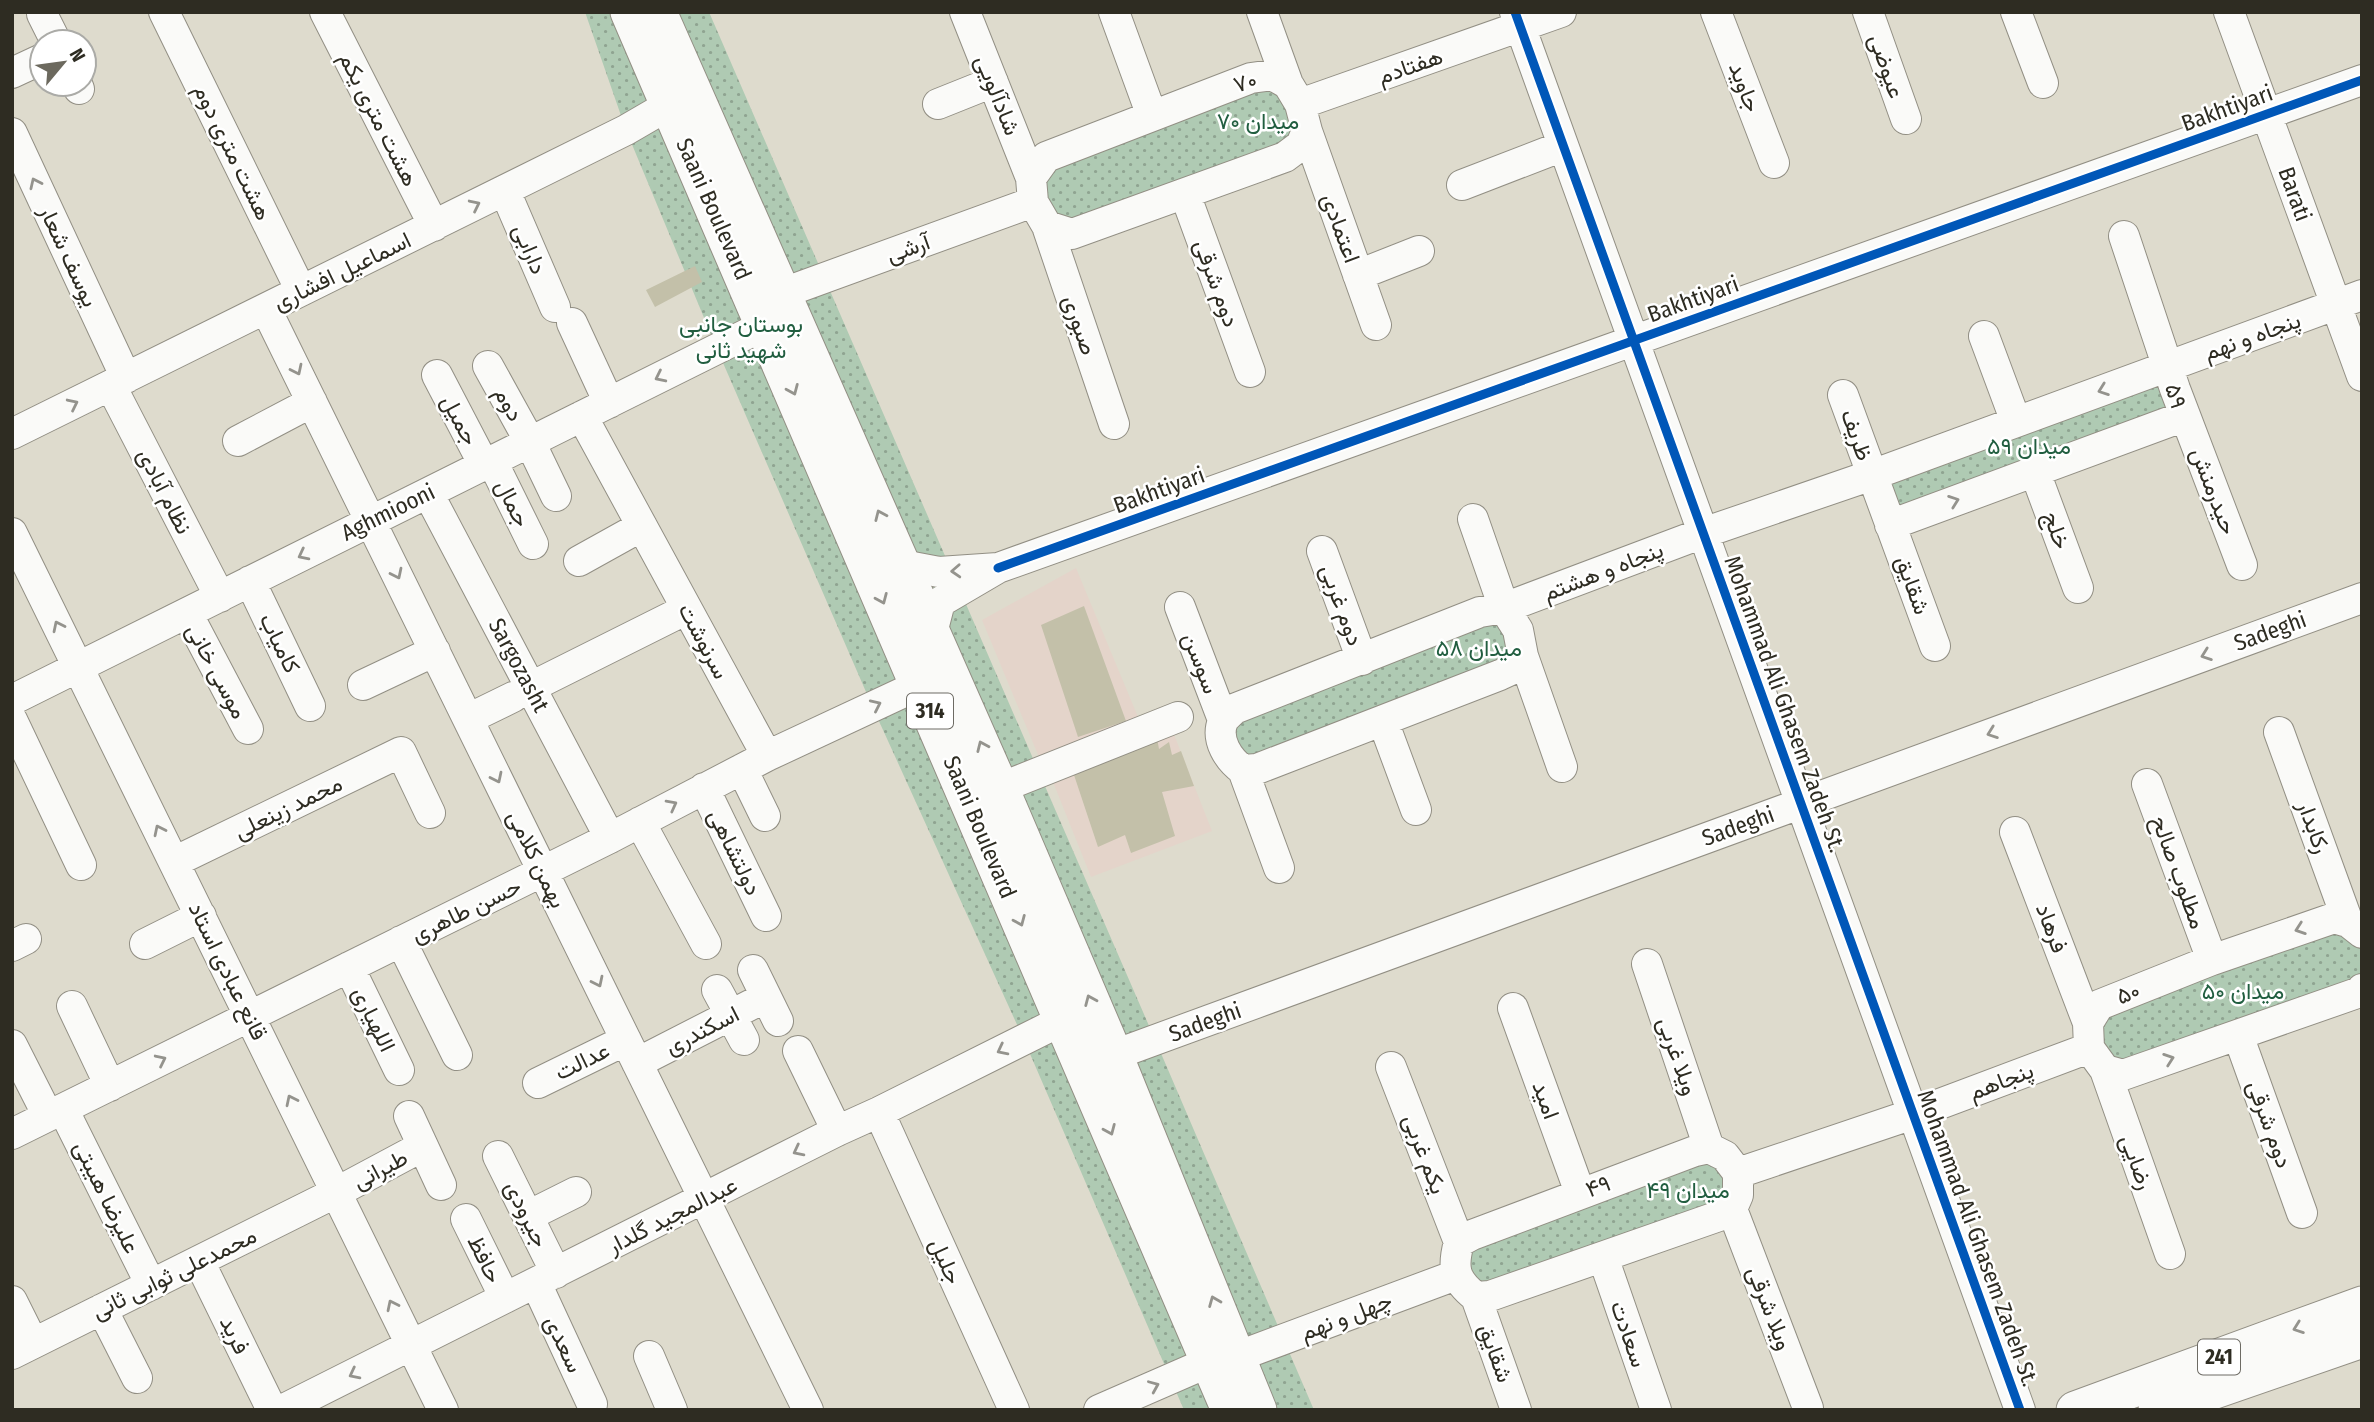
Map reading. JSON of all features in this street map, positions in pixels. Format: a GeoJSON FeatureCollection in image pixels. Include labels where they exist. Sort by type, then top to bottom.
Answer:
{"type":"FeatureCollection","features":[{"type":"Feature","properties":{"kind":"main road","name":"Saani Boulevard"},"geometry":{"type":"LineString","coordinates":[[629,12],[681,98],[783,293],[932,633],[934,678],[1000,788],[1114,1055],[1223,1359],[1230,1410]]}},
{"type":"Feature","properties":{"kind":"main road","name":"Saani Boulevard"},"geometry":{"type":"LineString","coordinates":[[658,12],[681,98],[765,325],[934,678],[1063,1020],[1223,1359],[1258,1410]]}},
{"type":"Feature","properties":{"kind":"main road","name":"241"},"geometry":{"type":"LineString","coordinates":[[2075,1410],[2362,1305]]}},
{"type":"Feature","properties":{"kind":"main road","name":"241"},"geometry":{"type":"LineString","coordinates":[[2157,1410],[2362,1339]]}},
{"type":"Feature","properties":{"kind":"street","name":"هشت متری دوم"},"geometry":{"type":"LineString","coordinates":[[164,12],[301,291]]}},
{"type":"Feature","properties":{"kind":"street","name":"هشت متری یکم"},"geometry":{"type":"LineString","coordinates":[[325,12],[434,226]]}},
{"type":"Feature","properties":{"kind":"street","name":"شادآلویی"},"geometry":{"type":"LineString","coordinates":[[965,12],[1037,202]]}},
{"type":"Feature","properties":{"kind":"street"},"geometry":{"type":"LineString","coordinates":[[1114,12],[1152,116]]}},
{"type":"Feature","properties":{"kind":"street","name":"اعتمادی"},"geometry":{"type":"LineString","coordinates":[[1262,12],[1376,325]]}},
{"type":"Feature","properties":{"kind":"street","name":"هفتادم"},"geometry":{"type":"LineString","coordinates":[[1298,107],[1517,20],[1561,12]]}},
{"type":"Feature","properties":{"kind":"street","name":"جاوید"},"geometry":{"type":"LineString","coordinates":[[1716,12],[1774,163]]}},
{"type":"Feature","properties":{"kind":"street","name":"عیوضی"},"geometry":{"type":"LineString","coordinates":[[1868,12],[1906,119]]}},
{"type":"Feature","properties":{"kind":"street"},"geometry":{"type":"LineString","coordinates":[[2016,12],[2043,83]]}},
{"type":"Feature","properties":{"kind":"street","name":"Barati"},"geometry":{"type":"LineString","coordinates":[[2229,12],[2266,114],[2349,300],[2362,376]]}},
{"type":"Feature","properties":{"kind":"street"},"geometry":{"type":"LineString","coordinates":[[42,14],[48,28]]}},
{"type":"Feature","properties":{"kind":"street","name":"Mohammad Ali Ghasem Zadeh St."},"geometry":{"type":"LineString","coordinates":[[1517,20],[2020,1410]]}},
{"type":"Feature","properties":{"kind":"street"},"geometry":{"type":"LineString","coordinates":[[12,73],[28,66]]}},
{"type":"Feature","properties":{"kind":"street","name":"۷۰"},"geometry":{"type":"LineString","coordinates":[[1037,202],[1045,157],[1251,78],[1272,75],[1298,107]]}},
{"type":"Feature","properties":{"kind":"street","name":"Bakhtiyari"},"geometry":{"type":"LineString","coordinates":[[998,568],[2362,80]]}},
{"type":"Feature","properties":{"kind":"street"},"geometry":{"type":"LineString","coordinates":[[938,104],[993,82]]}},
{"type":"Feature","properties":{"kind":"street","name":"اسماعیل افشاری"},"geometry":{"type":"LineString","coordinates":[[12,434],[626,131],[681,98]]}},
{"type":"Feature","properties":{"kind":"street"},"geometry":{"type":"LineString","coordinates":[[1037,202],[1072,234],[1185,194],[1285,157],[1301,145],[1298,107]]}},
{"type":"Feature","properties":{"kind":"street","name":"یوسف شعار"},"geometry":{"type":"LineString","coordinates":[[12,134],[119,382]]}},
{"type":"Feature","properties":{"kind":"street"},"geometry":{"type":"LineString","coordinates":[[1462,185],[1563,146]]}},
{"type":"Feature","properties":{"kind":"street","name":"دارابی"},"geometry":{"type":"LineString","coordinates":[[505,191],[563,315],[609,402]]}},
{"type":"Feature","properties":{"kind":"street","name":"دوم شرقی"},"geometry":{"type":"LineString","coordinates":[[1185,194],[1250,372]]}},
{"type":"Feature","properties":{"kind":"street","name":"آرشی"},"geometry":{"type":"LineString","coordinates":[[783,293],[1037,202]]}},
{"type":"Feature","properties":{"kind":"street","name":"صبوری"},"geometry":{"type":"LineString","coordinates":[[1037,202],[1114,424]]}},
{"type":"Feature","properties":{"kind":"street"},"geometry":{"type":"LineString","coordinates":[[2124,236],[2167,366]]}},
{"type":"Feature","properties":{"kind":"street"},"geometry":{"type":"LineString","coordinates":[[1358,275],[1419,251]]}},
{"type":"Feature","properties":{"kind":"street","name":"پنجاه و نهم"},"geometry":{"type":"LineString","coordinates":[[2167,366],[2349,300]]}},
{"type":"Feature","properties":{"kind":"street","name":"بهمن کلامی"},"geometry":{"type":"LineString","coordinates":[[266,309],[808,1410]]}},
{"type":"Feature","properties":{"kind":"street","name":"Aghmiooni"},"geometry":{"type":"LineString","coordinates":[[12,700],[765,325]]}},
{"type":"Feature","properties":{"kind":"street"},"geometry":{"type":"LineString","coordinates":[[1984,336],[2016,422]]}},
{"type":"Feature","properties":{"kind":"street","name":"دوم"},"geometry":{"type":"LineString","coordinates":[[488,366],[556,496]]}},
{"type":"Feature","properties":{"kind":"street","name":"۵۹"},"geometry":{"type":"LineString","coordinates":[[1872,475],[2167,366],[2185,416],[1890,524]]}},
{"type":"Feature","properties":{"kind":"street","name":"جمیل"},"geometry":{"type":"LineString","coordinates":[[436,376],[488,463]]}},
{"type":"Feature","properties":{"kind":"street","name":"نظام آبادی"},"geometry":{"type":"LineString","coordinates":[[119,382],[220,597]]}},
{"type":"Feature","properties":{"kind":"street","name":"ظریف"},"geometry":{"type":"LineString","coordinates":[[1843,396],[1872,475]]}},
{"type":"Feature","properties":{"kind":"street"},"geometry":{"type":"LineString","coordinates":[[238,441],[312,402]]}},
{"type":"Feature","properties":{"kind":"street","name":"سرنوشت"},"geometry":{"type":"LineString","coordinates":[[582,416],[687,609],[754,763],[765,816]]}},
{"type":"Feature","properties":{"kind":"street","name":"حیدرمنش"},"geometry":{"type":"LineString","coordinates":[[2185,416],[2242,565]]}},
{"type":"Feature","properties":{"kind":"street","name":"جمال"},"geometry":{"type":"LineString","coordinates":[[488,463],[533,544]]}},
{"type":"Feature","properties":{"kind":"street","name":"خلج"},"geometry":{"type":"LineString","coordinates":[[2035,472],[2078,588]]}},
{"type":"Feature","properties":{"kind":"street"},"geometry":{"type":"LineString","coordinates":[[1703,533],[1872,475],[1890,524]]}},
{"type":"Feature","properties":{"kind":"street","name":"Sargozasht"},"geometry":{"type":"LineString","coordinates":[[428,493],[522,692],[610,838]]}},
{"type":"Feature","properties":{"kind":"street"},"geometry":{"type":"LineString","coordinates":[[1473,519],[1504,608],[1518,630],[1522,656],[1562,767]]}},
{"type":"Feature","properties":{"kind":"street","name":"شقایق"},"geometry":{"type":"LineString","coordinates":[[1890,524],[1935,646]]}},
{"type":"Feature","properties":{"kind":"street"},"geometry":{"type":"LineString","coordinates":[[579,561],[642,526]]}},
{"type":"Feature","properties":{"kind":"street","name":"پنجاه و هشتم"},"geometry":{"type":"LineString","coordinates":[[1504,608],[1703,533]]}},
{"type":"Feature","properties":{"kind":"street","name":"قانع عبادی استاد"},"geometry":{"type":"LineString","coordinates":[[14,541],[443,1410]]}},
{"type":"Feature","properties":{"kind":"street","name":"دوم غربی"},"geometry":{"type":"LineString","coordinates":[[1322,551],[1362,660]]}},
{"type":"Feature","properties":{"kind":"street"},"geometry":{"type":"LineString","coordinates":[[902,565],[939,572],[998,568]]}},
{"type":"Feature","properties":{"kind":"street"},"geometry":{"type":"LineString","coordinates":[[932,633],[940,602],[998,568]]}},
{"type":"Feature","properties":{"kind":"street","name":"کامیاب"},"geometry":{"type":"LineString","coordinates":[[250,582],[310,706]]}},
{"type":"Feature","properties":{"kind":"street","name":"Sadeghi"},"geometry":{"type":"LineString","coordinates":[[1114,1055],[2362,598]]}},
{"type":"Feature","properties":{"kind":"street","name":"سوسن"},"geometry":{"type":"LineString","coordinates":[[1180,607],[1223,720]]}},
{"type":"Feature","properties":{"kind":"street"},"geometry":{"type":"LineString","coordinates":[[1279,868],[1243,770],[1231,762],[1223,748],[1223,720],[1234,709],[1480,612],[1504,608]]}},
{"type":"Feature","properties":{"kind":"street"},"geometry":{"type":"LineString","coordinates":[[468,719],[687,609]]}},
{"type":"Feature","properties":{"kind":"street","name":"موسی خانی"},"geometry":{"type":"LineString","coordinates":[[187,613],[248,729]]}},
{"type":"Feature","properties":{"kind":"street"},"geometry":{"type":"LineString","coordinates":[[363,685],[435,651]]}},
{"type":"Feature","properties":{"kind":"street"},"geometry":{"type":"LineString","coordinates":[[1243,770],[1257,769],[1500,675],[1513,668],[1522,656]]}},
{"type":"Feature","properties":{"kind":"street","name":"حسن طاهری"},"geometry":{"type":"LineString","coordinates":[[12,1134],[610,838],[754,763],[934,678]]}},
{"type":"Feature","properties":{"kind":"street"},"geometry":{"type":"LineString","coordinates":[[1000,788],[1178,717]]}},
{"type":"Feature","properties":{"kind":"street"},"geometry":{"type":"LineString","coordinates":[[12,720],[81,865]]}},
{"type":"Feature","properties":{"kind":"street"},"geometry":{"type":"LineString","coordinates":[[1383,721],[1416,810]]}},
{"type":"Feature","properties":{"kind":"street","name":"رکابدار"},"geometry":{"type":"LineString","coordinates":[[2279,732],[2355,927]]}},
{"type":"Feature","properties":{"kind":"street","name":"محمد زینعلی"},"geometry":{"type":"LineString","coordinates":[[174,862],[401,752],[430,813]]}},
{"type":"Feature","properties":{"kind":"street","name":"مطلوب صالح"},"geometry":{"type":"LineString","coordinates":[[2147,784],[2212,960]]}},
{"type":"Feature","properties":{"kind":"street","name":"دولتشاهی"},"geometry":{"type":"LineString","coordinates":[[704,788],[766,916]]}},
{"type":"Feature","properties":{"kind":"street"},"geometry":{"type":"LineString","coordinates":[[640,822],[706,944]]}},
{"type":"Feature","properties":{"kind":"street","name":"فرهاد"},"geometry":{"type":"LineString","coordinates":[[2015,832],[2094,1047]]}},
{"type":"Feature","properties":{"kind":"street"},"geometry":{"type":"LineString","coordinates":[[145,944],[201,916]]}},
{"type":"Feature","properties":{"kind":"street","name":"۵۰"},"geometry":{"type":"LineString","coordinates":[[2094,1047],[2099,1005],[2212,960],[2334,918],[2355,927]]}},
{"type":"Feature","properties":{"kind":"street"},"geometry":{"type":"LineString","coordinates":[[401,942],[457,1055]]}},
{"type":"Feature","properties":{"kind":"street","name":"ویلا غربی"},"geometry":{"type":"LineString","coordinates":[[1647,964],[1709,1148]]}},
{"type":"Feature","properties":{"kind":"street","name":"اللهیاری"},"geometry":{"type":"LineString","coordinates":[[349,967],[399,1070]]}},
{"type":"Feature","properties":{"kind":"street","name":"اسکندری"},"geometry":{"type":"LineString","coordinates":[[632,1051],[731,1015],[772,1009],[753,970]]}},
{"type":"Feature","properties":{"kind":"street"},"geometry":{"type":"LineString","coordinates":[[2094,1047],[2123,1075],[2360,992],[2362,989]]}},
{"type":"Feature","properties":{"kind":"street"},"geometry":{"type":"LineString","coordinates":[[72,1006],[110,1086]]}},
{"type":"Feature","properties":{"kind":"street","name":"امید"},"geometry":{"type":"LineString","coordinates":[[1513,1008],[1580,1193]]}},
{"type":"Feature","properties":{"kind":"street","name":"عبدالمجید گلدار"},"geometry":{"type":"LineString","coordinates":[[282,1410],[323,1401],[412,1345],[837,1130],[879,1112],[1063,1020]]}},
{"type":"Feature","properties":{"kind":"street","name":"دوم شرقی"},"geometry":{"type":"LineString","coordinates":[[2238,1035],[2302,1213]]}},
{"type":"Feature","properties":{"kind":"street","name":"علیرضا هیبتی"},"geometry":{"type":"LineString","coordinates":[[12,1045],[56,1113],[151,1285]]}},
{"type":"Feature","properties":{"kind":"street","name":"پنجاهم"},"geometry":{"type":"LineString","coordinates":[[1913,1114],[2094,1047]]}},
{"type":"Feature","properties":{"kind":"street","name":"رضایی"},"geometry":{"type":"LineString","coordinates":[[2094,1047],[2170,1255]]}},
{"type":"Feature","properties":{"kind":"street","name":"عدالت"},"geometry":{"type":"LineString","coordinates":[[538,1083],[632,1051]]}},
{"type":"Feature","properties":{"kind":"street"},"geometry":{"type":"LineString","coordinates":[[798,1051],[837,1130]]}},
{"type":"Feature","properties":{"kind":"street","name":"یکم غربی"},"geometry":{"type":"LineString","coordinates":[[1391,1067],[1459,1242]]}},
{"type":"Feature","properties":{"kind":"street","name":"جلیل"},"geometry":{"type":"LineString","coordinates":[[879,1112],[1014,1410]]}},
{"type":"Feature","properties":{"kind":"street"},"geometry":{"type":"LineString","coordinates":[[1738,1173],[1913,1114]]}},
{"type":"Feature","properties":{"kind":"street"},"geometry":{"type":"LineString","coordinates":[[409,1116],[441,1185]]}},
{"type":"Feature","properties":{"kind":"street","name":"طیرانی"},"geometry":{"type":"LineString","coordinates":[[337,1192],[423,1146]]}},
{"type":"Feature","properties":{"kind":"street"},"geometry":{"type":"LineString","coordinates":[[1459,1242],[1455,1257],[1456,1275],[1476,1297],[1490,1296],[1719,1216],[1732,1209],[1738,1195],[1738,1173],[1726,1156],[1709,1148]]}},
{"type":"Feature","properties":{"kind":"street","name":"۴۹"},"geometry":{"type":"LineString","coordinates":[[1459,1242],[1580,1193],[1709,1148]]}},
{"type":"Feature","properties":{"kind":"street","name":"جیرودی"},"geometry":{"type":"LineString","coordinates":[[498,1156],[528,1216],[546,1278]]}},
{"type":"Feature","properties":{"kind":"street","name":"محمدعلی ثوابی ثانی"},"geometry":{"type":"LineString","coordinates":[[23,1348],[337,1192]]}},
{"type":"Feature","properties":{"kind":"street"},"geometry":{"type":"LineString","coordinates":[[528,1216],[576,1192]]}},
{"type":"Feature","properties":{"kind":"street","name":"ویلا شرقی"},"geometry":{"type":"LineString","coordinates":[[1732,1209],[1808,1408]]}},
{"type":"Feature","properties":{"kind":"street","name":"حافظ"},"geometry":{"type":"LineString","coordinates":[[466,1219],[505,1298]]}},
{"type":"Feature","properties":{"kind":"street","name":"سعادت"},"geometry":{"type":"LineString","coordinates":[[1602,1257],[1656,1410]]}},
{"type":"Feature","properties":{"kind":"street","name":"فرید"},"geometry":{"type":"LineString","coordinates":[[199,1261],[272,1410]]}},
{"type":"Feature","properties":{"kind":"street","name":"چهل و نهم"},"geometry":{"type":"LineString","coordinates":[[1099,1410],[1223,1359],[1456,1275]]}},
{"type":"Feature","properties":{"kind":"street","name":"سعدی"},"geometry":{"type":"LineString","coordinates":[[546,1278],[592,1404]]}},
{"type":"Feature","properties":{"kind":"street","name":"شقایق"},"geometry":{"type":"LineString","coordinates":[[1476,1297],[1516,1410]]}},
{"type":"Feature","properties":{"kind":"street"},"geometry":{"type":"LineString","coordinates":[[12,1301],[23,1348]]}},
{"type":"Feature","properties":{"kind":"street"},"geometry":{"type":"LineString","coordinates":[[102,1309],[137,1378]]}},
{"type":"Feature","properties":{"kind":"street"},"geometry":{"type":"LineString","coordinates":[[649,1356],[672,1410]]}},
{"type":"Feature","properties":{"kind":"shaded area"},"geometry":{"type":"Polygon","coordinates":[[[1076,568],[1143,729],[1041,762],[982,620],[1076,568]]]}},
{"type":"Feature","properties":{"kind":"shaded area"},"geometry":{"type":"Polygon","coordinates":[[[1173,732],[1212,831],[1091,877],[1051,777],[1173,732]]]}},
{"type":"Feature","properties":{"kind":"green space","name":"بوستان جانبی شهید ثانی"},"geometry":{"type":"Polygon","coordinates":[[[585,12],[629,12],[1230,1410],[1184,1410],[1024,1040],[873,708],[717,349],[626,130],[585,12]]]}},
{"type":"Feature","properties":{"kind":"green space","name":"بوستان جانبی شهید ثانی"},"geometry":{"type":"Polygon","coordinates":[[[658,12],[709,12],[1314,1410],[1264,1410],[658,12]]]}},
{"type":"Feature","properties":{"kind":"green space","name":"میدان ۷۰"},"geometry":{"type":"Polygon","coordinates":[[[1251,78],[1300,105],[1285,157],[1047,226],[1046,157],[1251,78]]]}},
{"type":"Feature","properties":{"kind":"green space","name":"میدان ۵۹"},"geometry":{"type":"Polygon","coordinates":[[[2167,366],[2185,416],[1890,525],[1872,475],[2167,366]]]}},
{"type":"Feature","properties":{"kind":"green space","name":"میدان ۵۸"},"geometry":{"type":"Polygon","coordinates":[[[1491,610],[1523,656],[1243,770],[1223,720],[1491,610]]]}},
{"type":"Feature","properties":{"kind":"green space","name":"میدان ۵۰"},"geometry":{"type":"Polygon","coordinates":[[[2334,918],[2362,933],[2362,989],[2105,1070],[2099,1005],[2334,918]]]}},
{"type":"Feature","properties":{"kind":"green space","name":"میدان ۴۹"},"geometry":{"type":"Polygon","coordinates":[[[1709,1148],[1738,1195],[1476,1297],[1459,1242],[1709,1148]]]}},
{"type":"Feature","properties":{"kind":"building"},"geometry":{"type":"Polygon","coordinates":[[[695,266],[702,282],[655,307],[646,290],[695,266]]]}},
{"type":"Feature","properties":{"kind":"building"},"geometry":{"type":"Polygon","coordinates":[[[1084,606],[1126,721],[1078,737],[1041,625],[1084,606]]]}},
{"type":"Feature","properties":{"kind":"building"},"geometry":{"type":"Polygon","coordinates":[[[1157,738],[1159,749],[1169,742],[1172,755],[1181,751],[1194,786],[1162,792],[1175,836],[1131,853],[1125,835],[1098,847],[1072,769],[1157,738]]]}},
{"type":"Feature","properties":{"kind":"cycle path"},"geometry":{"type":"LineString","coordinates":[[1515,12],[2020,1410]]}},
{"type":"Feature","properties":{"kind":"cycle path"},"geometry":{"type":"LineString","coordinates":[[998,568],[2362,80]]}}]}
